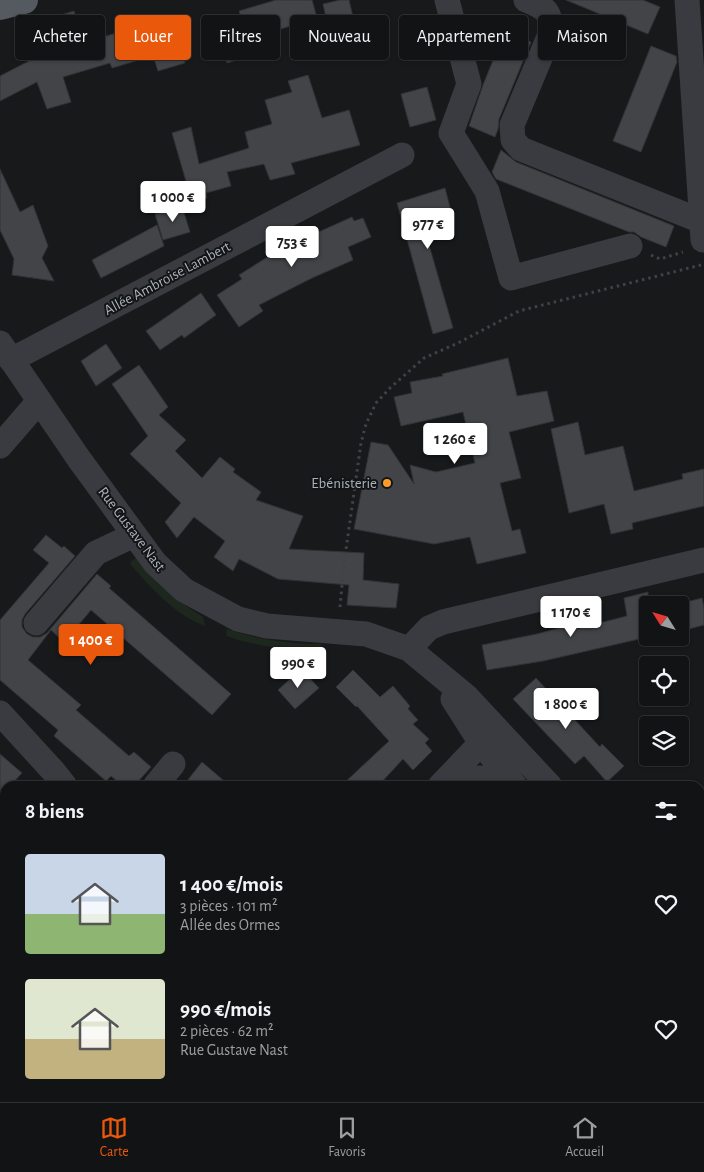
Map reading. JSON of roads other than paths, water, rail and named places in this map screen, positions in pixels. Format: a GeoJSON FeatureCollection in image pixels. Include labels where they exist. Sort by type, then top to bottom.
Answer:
{"type":"FeatureCollection","features":[{"type":"Feature","properties":{"kind":"main road"},"geometry":{"type":"LineString","coordinates":[[0,6],[24,0]]}},
{"type":"Feature","properties":{"kind":"street"},"geometry":{"type":"LineString","coordinates":[[447,0],[469,84],[451,133],[487,191],[511,278],[630,246]]}},
{"type":"Feature","properties":{"kind":"street"},"geometry":{"type":"LineString","coordinates":[[526,0],[544,8],[551,18],[551,32],[512,126],[513,140],[521,149],[702,231],[687,0]]}},
{"type":"Feature","properties":{"kind":"street","name":"Allée Ambroise Lambert"},"geometry":{"type":"LineString","coordinates":[[6,352],[402,155]]}},
{"type":"Feature","properties":{"kind":"street","name":"Rue Gustave Nast"},"geometry":{"type":"LineString","coordinates":[[6,352],[134,535],[155,563],[184,590],[238,619],[268,626],[366,634],[409,649],[467,698],[545,781]]}},
{"type":"Feature","properties":{"kind":"street"},"geometry":{"type":"LineString","coordinates":[[0,446],[39,401]]}},
{"type":"Feature","properties":{"kind":"street"},"geometry":{"type":"LineString","coordinates":[[36,623],[96,554],[134,535]]}},
{"type":"Feature","properties":{"kind":"street"},"geometry":{"type":"LineString","coordinates":[[409,649],[429,628],[443,622],[704,560]]}},
{"type":"Feature","properties":{"kind":"street","name":"Rue Gustave Nast"},"geometry":{"type":"LineString","coordinates":[[434,669],[481,743],[510,781]]}},
{"type":"Feature","properties":{"kind":"street"},"geometry":{"type":"LineString","coordinates":[[0,713],[61,781]]}},
{"type":"Feature","properties":{"kind":"street"},"geometry":{"type":"LineString","coordinates":[[445,781],[481,743],[492,742],[500,747],[531,781]]}},
{"type":"Feature","properties":{"kind":"street"},"geometry":{"type":"LineString","coordinates":[[158,781],[173,764]]}},
{"type":"Feature","properties":{"kind":"street"},"geometry":{"type":"LineString","coordinates":[[469,781],[485,778],[499,781]]}},
{"type":"Feature","properties":{"kind":"place","name":"Ebénisterie"},"geometry":{"type":"Point","coordinates":[387,483]}}]}
